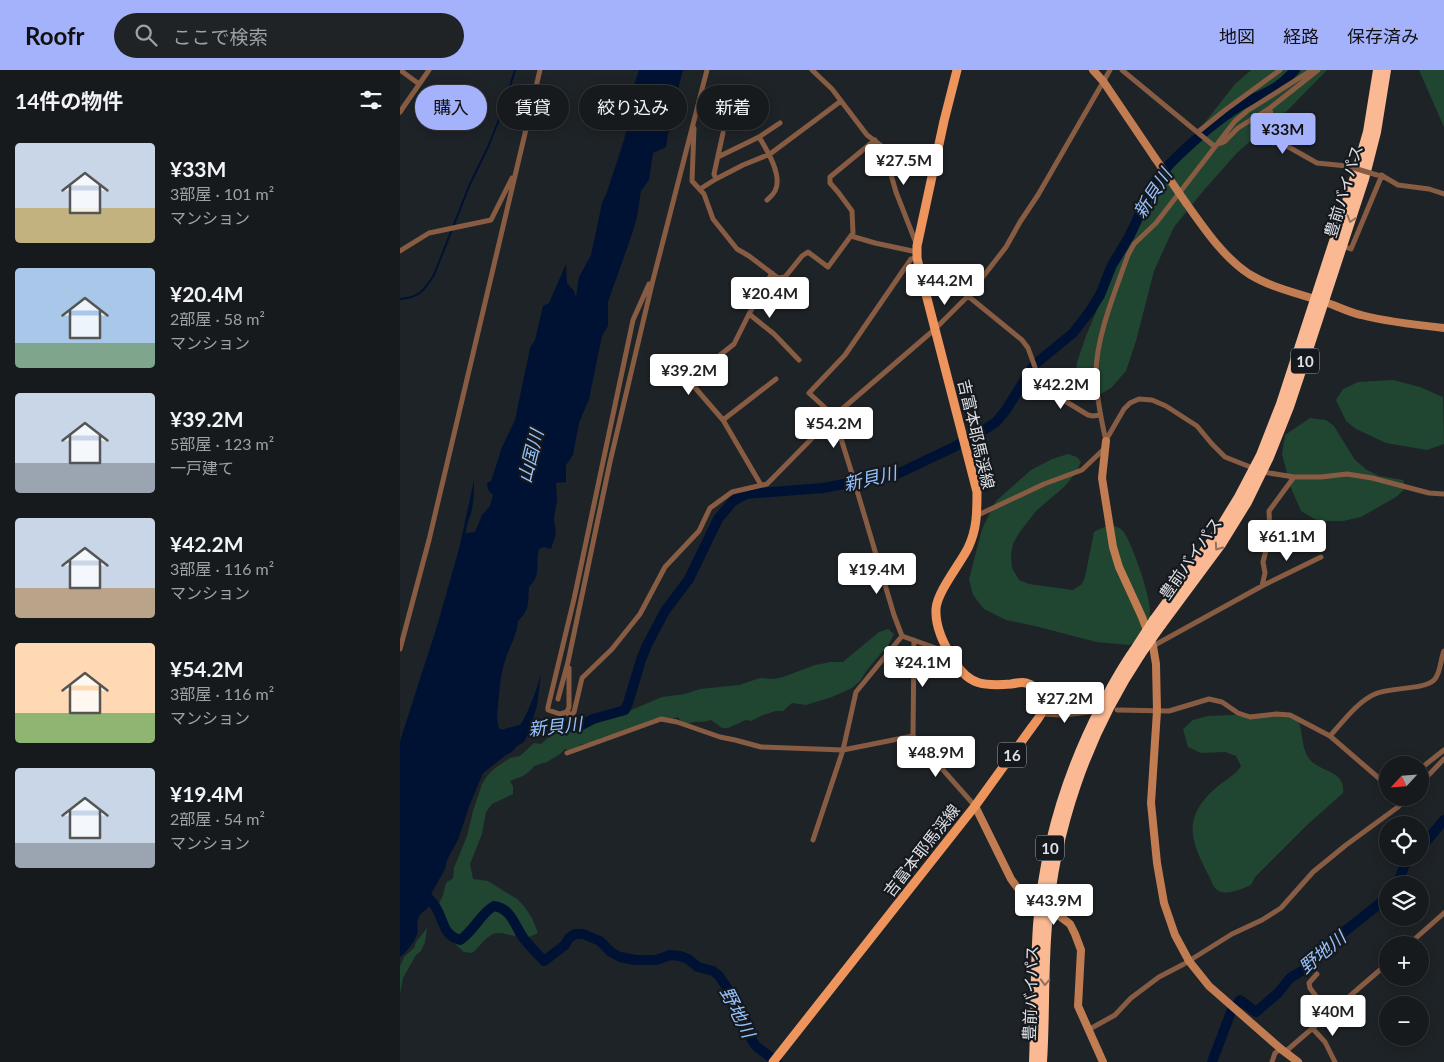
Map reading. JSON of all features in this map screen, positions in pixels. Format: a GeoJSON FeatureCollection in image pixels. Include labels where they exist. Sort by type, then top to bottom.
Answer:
{"type":"FeatureCollection","features":[{"type":"Feature","properties":{"kind":"highway","name":"豊前バイパス"},"geometry":{"type":"LineString","coordinates":[[1320,301],[1362,154],[1374,100],[1378,70]]}},
{"type":"Feature","properties":{"kind":"highway","name":"豊前バイパス"},"geometry":{"type":"LineString","coordinates":[[1034,1062],[1036,964],[1044,907],[1047,859],[1073,767],[1090,728],[1124,665],[1137,653],[1158,623],[1259,470],[1281,404],[1342,246],[1364,179],[1376,132],[1386,70]]}},
{"type":"Feature","properties":{"kind":"highway","name":"豊前バイパス"},"geometry":{"type":"LineString","coordinates":[[1042,1062],[1046,927],[1044,907]]}},
{"type":"Feature","properties":{"kind":"main road","name":"吉富本耶馬渓線"},"geometry":{"type":"LineString","coordinates":[[775,1060],[975,806],[1032,727],[1040,714],[1042,705],[1041,696],[1035,687],[1026,682],[992,686],[978,683],[968,678],[949,652],[938,629],[936,618],[936,606],[941,593],[968,547],[978,515],[977,492],[917,252],[944,121],[957,70]]}},
{"type":"Feature","properties":{"kind":"street"},"geometry":{"type":"LineString","coordinates":[[400,70],[419,84]]}},
{"type":"Feature","properties":{"kind":"street"},"geometry":{"type":"LineString","coordinates":[[400,112],[429,70]]}},
{"type":"Feature","properties":{"kind":"street"},"geometry":{"type":"LineString","coordinates":[[400,649],[429,540],[540,70]]}},
{"type":"Feature","properties":{"kind":"street"},"geometry":{"type":"LineString","coordinates":[[558,699],[568,662],[610,462],[652,284],[708,70]]}},
{"type":"Feature","properties":{"kind":"street"},"geometry":{"type":"LineString","coordinates":[[812,70],[832,89],[867,135],[883,147],[917,252]]}},
{"type":"Feature","properties":{"kind":"street"},"geometry":{"type":"LineString","coordinates":[[1093,70],[1103,81],[1154,158],[1212,239],[1248,273],[1271,285],[1358,314],[1390,322],[1444,328]]}},
{"type":"Feature","properties":{"kind":"street"},"geometry":{"type":"LineString","coordinates":[[652,284],[650,284],[633,320],[574,598],[548,706],[548,710],[560,714],[567,712],[572,714],[576,708],[582,678],[612,649],[640,614],[664,567],[699,531],[710,508],[732,492],[767,484],[834,416],[935,329],[968,296],[1006,247],[1110,70]]}},
{"type":"Feature","properties":{"kind":"street"},"geometry":{"type":"LineString","coordinates":[[1122,70],[1214,146]]}},
{"type":"Feature","properties":{"kind":"street"},"geometry":{"type":"LineString","coordinates":[[1198,132],[1224,110],[1280,70]]}},
{"type":"Feature","properties":{"kind":"street"},"geometry":{"type":"LineString","coordinates":[[1298,1062],[1209,986],[1189,961],[1175,935],[1164,904],[1152,803],[1158,680],[1154,646],[1119,567],[1113,548],[1102,478],[1106,444],[1100,415],[1096,373],[1098,348],[1128,255],[1134,244],[1156,223],[1235,121],[1247,111],[1312,70]]}},
{"type":"Feature","properties":{"kind":"street"},"geometry":{"type":"LineString","coordinates":[[1214,146],[1224,142],[1238,128],[1270,108],[1318,70]]}},
{"type":"Feature","properties":{"kind":"street"},"geometry":{"type":"LineString","coordinates":[[700,189],[743,164],[770,154],[841,101]]}},
{"type":"Feature","properties":{"kind":"street"},"geometry":{"type":"LineString","coordinates":[[1270,108],[1271,116],[1265,135],[1267,142],[1278,141],[1317,163],[1347,166],[1380,175],[1398,185],[1429,189],[1444,194]]}},
{"type":"Feature","properties":{"kind":"street"},"geometry":{"type":"LineString","coordinates":[[718,156],[759,137],[780,123]]}},
{"type":"Feature","properties":{"kind":"street"},"geometry":{"type":"LineString","coordinates":[[693,126],[695,128],[692,181],[704,194],[712,219],[738,250],[778,278],[785,277],[802,256],[808,252],[828,267],[851,236],[853,233],[852,211],[830,183],[830,177],[875,140]]}},
{"type":"Feature","properties":{"kind":"street"},"geometry":{"type":"LineString","coordinates":[[716,179],[714,174],[723,133]]}},
{"type":"Feature","properties":{"kind":"street"},"geometry":{"type":"LineString","coordinates":[[759,137],[770,154],[777,181],[776,190],[767,200]]}},
{"type":"Feature","properties":{"kind":"street"},"geometry":{"type":"LineString","coordinates":[[400,251],[429,233],[491,220],[516,168]]}},
{"type":"Feature","properties":{"kind":"street"},"geometry":{"type":"LineString","coordinates":[[1342,246],[1351,249],[1380,175]]}},
{"type":"Feature","properties":{"kind":"street"},"geometry":{"type":"LineString","coordinates":[[851,236],[917,252]]}},
{"type":"Feature","properties":{"kind":"street"},"geometry":{"type":"LineString","coordinates":[[902,636],[834,416],[809,393],[845,355],[917,252]]}},
{"type":"Feature","properties":{"kind":"street"},"geometry":{"type":"LineString","coordinates":[[761,485],[723,420],[691,383],[690,379],[734,344],[772,273]]}},
{"type":"Feature","properties":{"kind":"street"},"geometry":{"type":"LineString","coordinates":[[968,296],[1022,340],[1028,348],[1036,370],[1065,401],[1088,415],[1100,415]]}},
{"type":"Feature","properties":{"kind":"street"},"geometry":{"type":"LineString","coordinates":[[749,314],[774,334],[799,360]]}},
{"type":"Feature","properties":{"kind":"street"},"geometry":{"type":"LineString","coordinates":[[723,420],[776,379]]}},
{"type":"Feature","properties":{"kind":"street"},"geometry":{"type":"LineString","coordinates":[[978,515],[1044,484],[1082,470],[1106,444],[1124,409],[1130,403],[1139,399],[1152,400],[1166,406],[1197,426],[1225,457],[1259,470],[1294,477],[1321,477],[1347,474],[1372,478],[1429,493],[1444,494]]}},
{"type":"Feature","properties":{"kind":"street"},"geometry":{"type":"LineString","coordinates":[[1262,586],[1265,573],[1263,562],[1270,535],[1269,512],[1294,477]]}},
{"type":"Feature","properties":{"kind":"street"},"geometry":{"type":"LineString","coordinates":[[1154,646],[1262,586],[1321,557]]}},
{"type":"Feature","properties":{"kind":"street"},"geometry":{"type":"LineString","coordinates":[[902,636],[949,652]]}},
{"type":"Feature","properties":{"kind":"street"},"geometry":{"type":"LineString","coordinates":[[813,840],[843,750],[856,692],[902,636]]}},
{"type":"Feature","properties":{"kind":"street"},"geometry":{"type":"LineString","coordinates":[[914,640],[913,736],[975,806],[1011,880],[1019,890],[1070,924],[1081,950],[1078,1006],[1103,1062]]}},
{"type":"Feature","properties":{"kind":"street"},"geometry":{"type":"LineString","coordinates":[[1330,736],[1364,701],[1374,694],[1385,690],[1425,685],[1434,681],[1438,674],[1444,651]]}},
{"type":"Feature","properties":{"kind":"street"},"geometry":{"type":"LineString","coordinates":[[567,712],[569,706],[568,662]]}},
{"type":"Feature","properties":{"kind":"street"},"geometry":{"type":"LineString","coordinates":[[1117,710],[1169,711],[1209,699],[1222,702],[1238,713],[1250,717],[1276,714],[1290,715],[1330,736],[1379,778]]}},
{"type":"Feature","properties":{"kind":"street"},"geometry":{"type":"LineString","coordinates":[[1040,714],[1090,712]]}},
{"type":"Feature","properties":{"kind":"street"},"geometry":{"type":"LineString","coordinates":[[567,753],[661,719],[677,722],[720,738],[761,747],[843,750],[913,736]]}},
{"type":"Feature","properties":{"kind":"street"},"geometry":{"type":"LineString","coordinates":[[1429,762],[1444,750]]}},
{"type":"Feature","properties":{"kind":"street"},"geometry":{"type":"LineString","coordinates":[[1429,775],[1444,759]]}},
{"type":"Feature","properties":{"kind":"street"},"geometry":{"type":"LineString","coordinates":[[1088,1030],[1115,1014],[1131,998],[1159,977],[1232,934],[1262,920],[1280,908],[1314,872],[1346,845],[1399,806]]}},
{"type":"Feature","properties":{"kind":"street"},"geometry":{"type":"LineString","coordinates":[[1418,936],[1444,914]]}},
{"type":"Feature","properties":{"kind":"street"},"geometry":{"type":"LineString","coordinates":[[1272,1062],[1275,1053],[1283,1051],[1379,972]]}},
{"type":"Feature","properties":{"kind":"street"},"geometry":{"type":"LineString","coordinates":[[1317,974],[1309,983],[1310,988],[1329,1014]]}},
{"type":"Feature","properties":{"kind":"street"},"geometry":{"type":"LineString","coordinates":[[1312,1028],[1325,1042],[1335,1062]]}},
{"type":"Feature","properties":{"kind":"green space"},"geometry":{"type":"Polygon","coordinates":[[[1251,70],[1327,70],[1287,111],[1268,125],[1236,154],[1174,227],[1154,271],[1136,341],[1126,371],[1111,388],[1099,395],[1087,394],[1081,390],[1075,380],[1077,362],[1131,229],[1170,167],[1235,84],[1251,70]]]}},
{"type":"Feature","properties":{"kind":"green space"},"geometry":{"type":"Polygon","coordinates":[[[1419,70],[1444,70],[1444,127],[1419,70]]]}},
{"type":"Feature","properties":{"kind":"green space"},"geometry":{"type":"Polygon","coordinates":[[[1393,380],[1420,387],[1443,397],[1444,444],[1427,450],[1386,443],[1356,429],[1346,421],[1336,400],[1343,389],[1358,382],[1393,380]]]}},
{"type":"Feature","properties":{"kind":"green space"},"geometry":{"type":"Polygon","coordinates":[[[1310,418],[1326,420],[1334,426],[1355,460],[1367,470],[1379,476],[1403,480],[1406,488],[1396,497],[1361,517],[1343,521],[1318,521],[1301,511],[1291,488],[1282,454],[1285,435],[1310,418]]]}},
{"type":"Feature","properties":{"kind":"green space"},"geometry":{"type":"Polygon","coordinates":[[[1068,454],[1077,457],[1081,462],[1075,474],[1064,487],[1036,511],[1019,533],[1013,544],[1011,555],[1012,568],[1019,580],[1029,584],[1073,590],[1082,584],[1085,577],[1094,532],[1109,526],[1120,528],[1127,537],[1135,557],[1144,582],[1150,610],[1145,637],[1129,645],[1096,642],[1006,620],[984,609],[973,595],[969,579],[982,529],[996,501],[1031,470],[1052,459],[1068,454]]]}},
{"type":"Feature","properties":{"kind":"green space"},"geometry":{"type":"Polygon","coordinates":[[[888,629],[894,634],[889,644],[860,681],[852,688],[832,697],[806,705],[792,703],[783,711],[763,715],[751,721],[746,720],[728,728],[722,728],[711,720],[682,723],[678,717],[666,720],[653,719],[608,739],[602,737],[590,745],[582,744],[574,749],[565,749],[547,762],[534,766],[523,776],[510,781],[513,786],[513,794],[492,804],[486,812],[482,834],[470,864],[473,879],[488,881],[517,899],[524,906],[532,918],[538,933],[527,938],[515,931],[515,936],[502,933],[494,934],[487,938],[472,953],[464,952],[439,927],[437,908],[446,883],[453,878],[454,868],[467,836],[482,784],[495,768],[510,758],[520,756],[534,743],[541,744],[559,727],[563,726],[573,730],[581,729],[592,722],[629,711],[662,697],[685,694],[700,689],[739,685],[760,678],[774,679],[815,665],[843,662],[879,632],[888,629]]]}},
{"type":"Feature","properties":{"kind":"green space"},"geometry":{"type":"Polygon","coordinates":[[[1276,713],[1296,716],[1308,757],[1318,766],[1336,775],[1343,785],[1343,793],[1306,826],[1255,877],[1251,885],[1233,892],[1218,891],[1194,840],[1194,819],[1198,808],[1206,797],[1241,766],[1236,756],[1225,752],[1201,753],[1188,747],[1183,729],[1193,720],[1208,716],[1276,713]]]}},
{"type":"Feature","properties":{"kind":"green space"},"geometry":{"type":"Polygon","coordinates":[[[427,928],[425,942],[403,978],[400,994],[400,966],[404,957],[414,948],[416,942],[427,928]]]}},
{"type":"Feature","properties":{"kind":"water"},"geometry":{"type":"Polygon","coordinates":[[[639,70],[683,70],[679,85],[634,85],[639,70]]]}},
{"type":"Feature","properties":{"kind":"water","name":"山国川"},"geometry":{"type":"Polygon","coordinates":[[[626,130],[669,130],[666,147],[653,153],[649,180],[641,191],[632,234],[608,302],[608,326],[602,336],[589,399],[579,423],[573,455],[566,465],[566,482],[556,483],[557,500],[554,518],[556,534],[551,549],[544,547],[539,549],[537,574],[529,587],[528,606],[518,621],[500,681],[498,722],[502,734],[506,737],[515,727],[515,734],[533,697],[541,674],[537,706],[532,721],[546,723],[545,726],[531,728],[524,742],[483,773],[458,840],[430,896],[434,902],[419,917],[417,921],[417,935],[410,947],[400,957],[400,741],[438,623],[460,545],[474,480],[473,505],[466,533],[475,532],[482,515],[490,506],[493,495],[488,490],[487,483],[491,481],[502,447],[515,420],[530,348],[535,340],[543,306],[549,303],[566,264],[567,283],[574,291],[576,297],[579,277],[591,255],[602,203],[626,130]]]}},
{"type":"Feature","properties":{"kind":"waterway"},"geometry":{"type":"LineString","coordinates":[[400,299],[417,295],[428,285],[434,275],[470,184],[502,112],[515,70]]}},
{"type":"Feature","properties":{"kind":"waterway","name":"新貝川"},"geometry":{"type":"LineString","coordinates":[[491,735],[505,734],[540,724],[578,727],[593,719],[625,710],[647,645],[665,611],[689,579],[718,519],[733,501],[746,494],[823,488],[897,474],[954,447],[996,422],[1006,410],[1034,365],[1073,333],[1090,311],[1100,295],[1112,265],[1129,237],[1151,189],[1160,176],[1188,147],[1233,110],[1275,88],[1295,70]]}},
{"type":"Feature","properties":{"kind":"waterway","name":"野地川"},"geometry":{"type":"LineString","coordinates":[[1429,838],[1444,820]]}},
{"type":"Feature","properties":{"kind":"waterway","name":"野地川"},"geometry":{"type":"LineString","coordinates":[[1400,876],[1404,866]]}},
{"type":"Feature","properties":{"kind":"waterway","name":"野地川"},"geometry":{"type":"LineString","coordinates":[[424,894],[435,906],[444,926],[450,934],[460,940],[489,909],[494,906],[500,908],[510,915],[525,940],[544,961],[565,945],[569,938],[575,934],[583,934],[600,941],[611,952],[620,957],[635,960],[656,960],[670,955],[688,959],[698,967],[713,971],[719,976],[746,1020],[747,1030],[753,1042],[777,1062]]}},
{"type":"Feature","properties":{"kind":"waterway","name":"野地川"},"geometry":{"type":"LineString","coordinates":[[1237,1004],[1240,1000],[1256,1012],[1278,993],[1290,978],[1305,969],[1315,956],[1328,949],[1340,935],[1379,904]]}},
{"type":"Feature","properties":{"kind":"waterway","name":"野地川"},"geometry":{"type":"LineString","coordinates":[[1212,1062],[1231,1012]]}}]}
